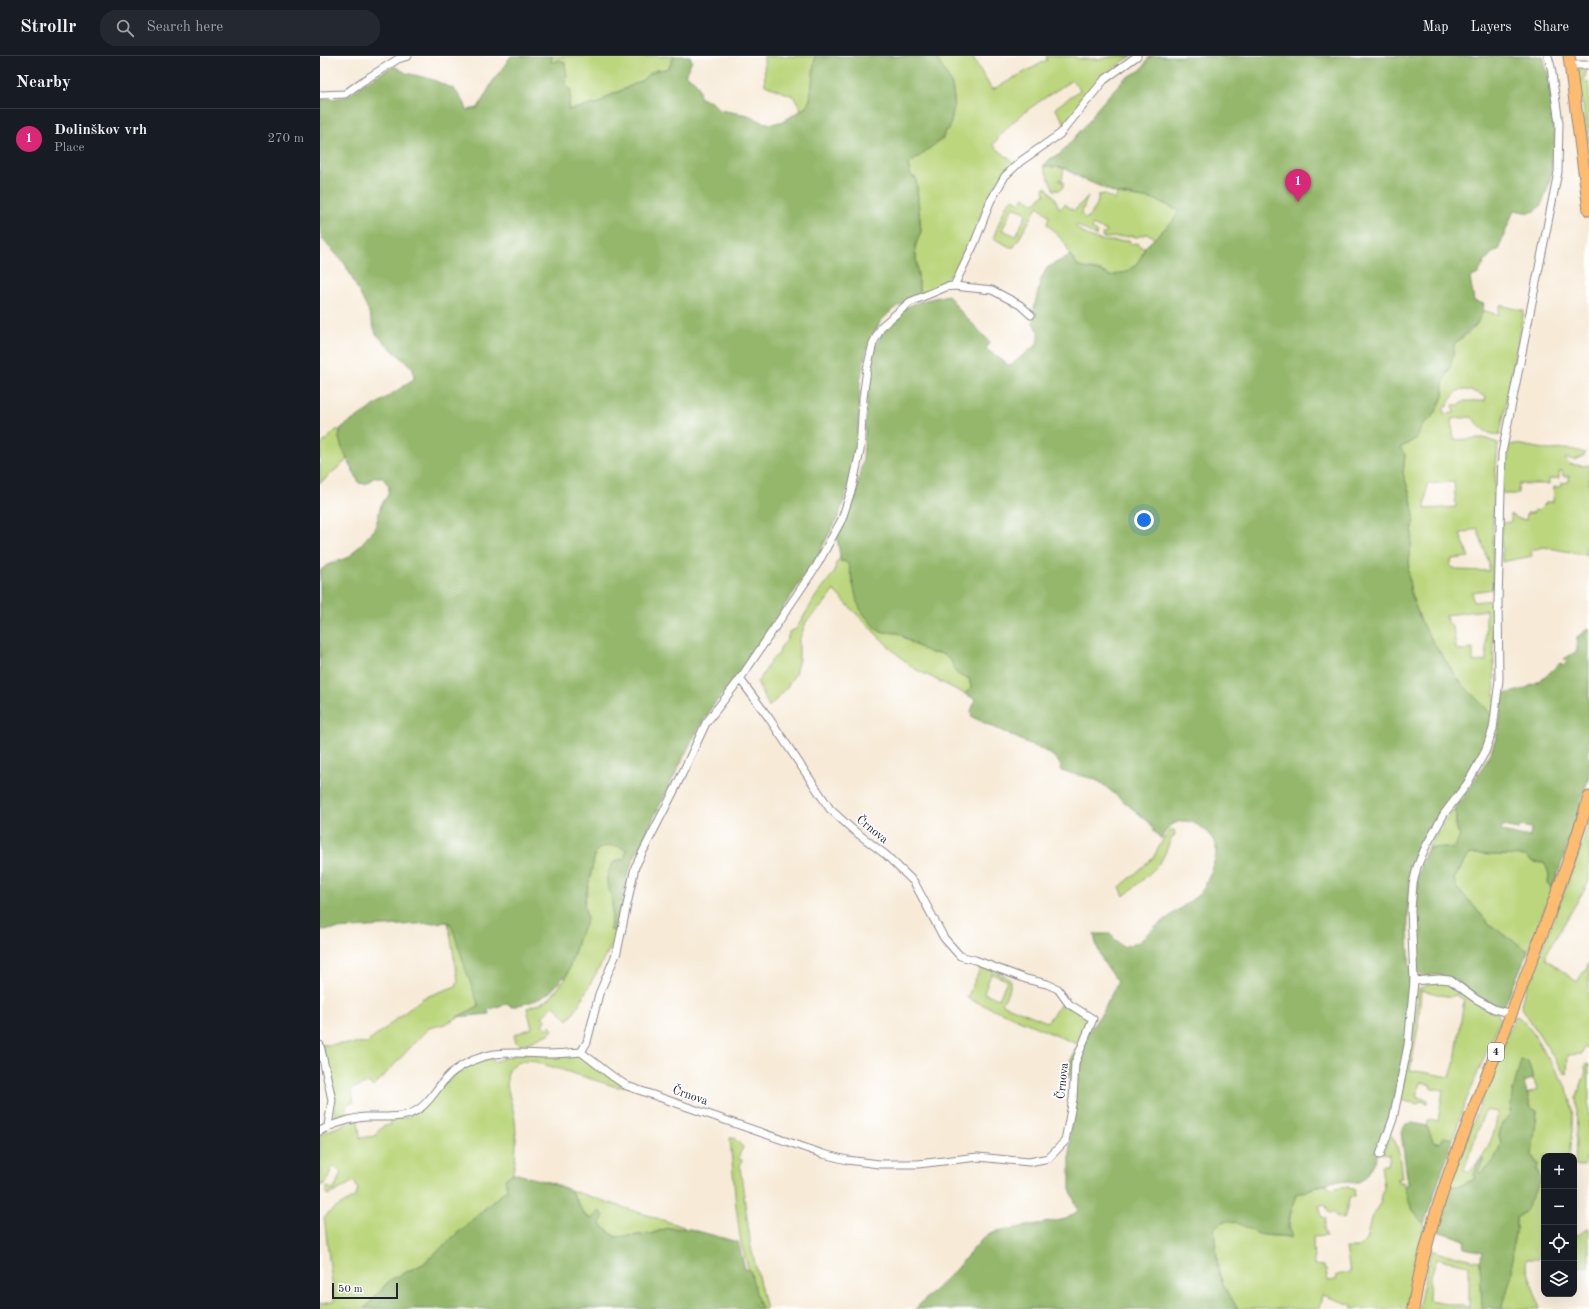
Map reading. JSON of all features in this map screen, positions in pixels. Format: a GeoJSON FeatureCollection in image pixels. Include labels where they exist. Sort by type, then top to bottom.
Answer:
{"type":"FeatureCollection","features":[{"type":"Feature","properties":{"kind":"main road"},"geometry":{"type":"LineString","coordinates":[[1569,60],[1589,210]]}},
{"type":"Feature","properties":{"kind":"main road","name":"4"},"geometry":{"type":"LineString","coordinates":[[1413,1309],[1416,1290],[1439,1199],[1579,835],[1589,797]]}},
{"type":"Feature","properties":{"kind":"street"},"geometry":{"type":"LineString","coordinates":[[320,95],[345,94],[398,59],[408,56]]}},
{"type":"Feature","properties":{"kind":"street"},"geometry":{"type":"LineString","coordinates":[[954,286],[975,242],[990,202],[1005,176],[1021,161],[1060,134],[1104,80],[1138,56]]}},
{"type":"Feature","properties":{"kind":"street"},"geometry":{"type":"LineString","coordinates":[[1380,1155],[1393,1119],[1408,1045],[1414,981],[1411,910],[1412,884],[1425,848],[1444,814],[1467,784],[1485,752],[1493,729],[1499,680],[1498,602],[1502,453],[1558,172],[1559,122],[1551,66],[1548,56]]}},
{"type":"Feature","properties":{"kind":"street"},"geometry":{"type":"LineString","coordinates":[[1569,60],[1589,65]]}},
{"type":"Feature","properties":{"kind":"street"},"geometry":{"type":"LineString","coordinates":[[320,1131],[328,1126],[364,1117],[406,1115],[418,1110],[428,1102],[453,1071],[471,1061],[490,1054],[515,1052],[548,1054],[581,1052],[586,1042],[599,994],[617,952],[635,868],[706,723],[740,679],[817,565],[842,519],[852,488],[860,451],[863,398],[867,369],[873,343],[882,326],[910,302],[946,287],[954,286],[992,290],[1020,305],[1031,315]]}},
{"type":"Feature","properties":{"kind":"street","name":"Črnova"},"geometry":{"type":"LineString","coordinates":[[581,1052],[627,1086],[823,1154],[847,1160],[879,1164],[918,1164],[978,1157],[1029,1162],[1049,1158],[1065,1140],[1073,1099],[1075,1063],[1093,1019],[1069,1004],[1058,989],[1047,984],[1026,979],[976,960],[960,956],[944,938],[914,882],[886,854],[852,829],[830,809],[769,718],[740,679]]}},
{"type":"Feature","properties":{"kind":"street"},"geometry":{"type":"LineString","coordinates":[[1414,981],[1438,979],[1450,980],[1476,999],[1494,1009],[1511,1014]]}},
{"type":"Feature","properties":{"kind":"street"},"geometry":{"type":"LineString","coordinates":[[320,1045],[332,1100],[328,1126]]}},
{"type":"Feature","properties":{"kind":"green space"},"geometry":{"type":"Polygon","coordinates":[[[511,56],[552,56],[551,62],[560,60],[565,63],[567,77],[565,82],[571,91],[568,110],[600,103],[607,97],[641,81],[649,74],[657,70],[666,69],[670,66],[674,56],[690,56],[692,61],[685,75],[697,84],[700,98],[712,102],[720,110],[748,115],[762,122],[772,124],[784,121],[806,107],[810,100],[815,56],[936,56],[950,81],[954,106],[949,130],[945,131],[943,138],[908,165],[911,176],[916,178],[921,231],[915,247],[920,294],[893,309],[880,322],[867,348],[860,381],[858,439],[851,479],[839,515],[815,561],[736,677],[712,707],[692,740],[633,860],[627,877],[617,932],[610,930],[612,905],[607,878],[610,868],[615,861],[624,859],[627,850],[612,846],[604,847],[596,851],[584,904],[587,919],[578,940],[566,978],[563,977],[552,990],[541,998],[511,1007],[508,1003],[488,1010],[489,1014],[457,1017],[479,1006],[451,924],[448,922],[320,930],[320,571],[327,565],[349,557],[375,529],[381,505],[388,495],[389,486],[382,477],[375,477],[365,484],[359,483],[342,448],[339,438],[341,428],[414,379],[413,368],[376,334],[368,310],[345,264],[322,239],[320,229],[320,98],[332,99],[348,96],[369,80],[394,66],[406,73],[431,79],[454,89],[464,102],[467,110],[478,108],[493,81],[511,56]]]}},
{"type":"Feature","properties":{"kind":"green space"},"geometry":{"type":"Polygon","coordinates":[[[552,56],[674,56],[670,66],[666,69],[657,70],[649,74],[641,81],[607,97],[600,103],[568,110],[571,91],[550,62],[552,56]]]}},
{"type":"Feature","properties":{"kind":"green space"},"geometry":{"type":"Polygon","coordinates":[[[764,56],[815,56],[812,93],[806,106],[802,110],[793,96],[765,85],[764,56]]]}},
{"type":"Feature","properties":{"kind":"green space"},"geometry":{"type":"Polygon","coordinates":[[[936,56],[972,56],[992,90],[1047,60],[1046,56],[1072,56],[1080,59],[1101,59],[1116,56],[1132,56],[1112,69],[1095,85],[1082,100],[1066,125],[1055,108],[1080,90],[1072,80],[1040,101],[1009,125],[993,145],[1014,163],[997,182],[982,211],[962,262],[944,281],[930,291],[920,294],[915,247],[921,231],[916,178],[911,176],[908,165],[924,152],[945,130],[949,130],[954,105],[952,87],[936,56]]]}},
{"type":"Feature","properties":{"kind":"green space"},"geometry":{"type":"Polygon","coordinates":[[[1150,56],[1543,56],[1554,104],[1555,120],[1554,154],[1549,183],[1545,195],[1541,205],[1533,212],[1514,210],[1498,250],[1491,254],[1485,261],[1478,274],[1470,278],[1474,301],[1484,304],[1480,318],[1473,327],[1454,344],[1452,361],[1443,382],[1444,394],[1438,408],[1431,418],[1422,425],[1417,438],[1400,448],[1405,455],[1403,473],[1411,498],[1414,516],[1408,573],[1411,594],[1420,619],[1436,647],[1461,683],[1493,717],[1486,741],[1479,757],[1455,796],[1426,838],[1414,866],[1408,911],[1410,994],[1407,1034],[1393,1105],[1378,1153],[1370,1170],[1359,1182],[1352,1183],[1336,1181],[1296,1194],[1289,1219],[1288,1228],[1292,1232],[1291,1238],[1259,1234],[1231,1221],[1225,1221],[1214,1229],[1218,1269],[1224,1287],[1238,1309],[915,1309],[955,1270],[984,1237],[998,1231],[1066,1219],[1078,1211],[1070,1188],[1070,1135],[1073,1099],[1068,1068],[1074,1052],[1104,1010],[1118,981],[1102,959],[1094,934],[1110,934],[1123,947],[1139,942],[1153,929],[1198,895],[1204,888],[1212,870],[1216,855],[1216,843],[1205,830],[1186,821],[1175,823],[1165,832],[1161,839],[1154,831],[1150,823],[1100,782],[1091,778],[1061,771],[1059,763],[1049,753],[972,717],[971,712],[975,699],[965,694],[971,687],[969,678],[956,673],[950,659],[940,653],[931,653],[922,649],[898,633],[881,632],[875,628],[862,612],[857,602],[849,565],[844,561],[841,562],[837,537],[855,496],[863,460],[868,384],[873,354],[883,330],[905,308],[921,301],[948,295],[961,312],[990,342],[986,349],[1010,366],[1037,344],[1039,332],[1033,323],[1034,308],[1041,279],[1047,268],[1070,255],[1079,267],[1100,271],[1110,276],[1126,272],[1135,266],[1145,247],[1173,221],[1179,211],[1157,200],[1115,193],[1083,179],[1064,168],[1043,166],[1050,159],[1059,155],[1090,120],[1096,110],[1110,94],[1124,79],[1141,70],[1150,56]]]}},
{"type":"Feature","properties":{"kind":"green space"},"geometry":{"type":"Polygon","coordinates":[[[1584,68],[1586,71],[1584,81],[1589,83],[1589,148],[1578,72],[1579,69],[1584,68]]]}},
{"type":"Feature","properties":{"kind":"green space"},"geometry":{"type":"Polygon","coordinates":[[[1043,166],[1064,168],[1062,179],[1059,180],[1063,181],[1063,187],[1060,190],[1054,190],[1043,166]]]}},
{"type":"Feature","properties":{"kind":"green space"},"geometry":{"type":"Polygon","coordinates":[[[1046,187],[1055,198],[1059,208],[1065,204],[1074,211],[1088,196],[1081,214],[1086,219],[1091,214],[1098,202],[1098,195],[1105,194],[1115,200],[1117,194],[1157,200],[1179,211],[1173,221],[1154,239],[1151,235],[1146,234],[1137,237],[1105,238],[1102,237],[1102,234],[1105,234],[1107,231],[1092,225],[1092,229],[1097,232],[1096,236],[1077,225],[1075,226],[1093,238],[1107,241],[1129,240],[1131,244],[1137,243],[1139,246],[1145,247],[1140,259],[1132,268],[1122,273],[1110,276],[1101,271],[1079,267],[1070,255],[1065,243],[1047,224],[1049,216],[1038,206],[1014,247],[1010,247],[993,238],[1006,206],[1012,198],[1020,203],[1024,197],[1035,204],[1041,196],[1045,195],[1044,188],[1046,187]],[[1013,207],[1002,230],[1016,236],[1026,215],[1025,212],[1013,207]]]}},
{"type":"Feature","properties":{"kind":"green space"},"geometry":{"type":"Polygon","coordinates":[[[1500,305],[1524,311],[1500,434],[1492,434],[1488,432],[1477,424],[1472,417],[1451,419],[1454,440],[1483,438],[1498,443],[1493,508],[1493,589],[1472,592],[1473,602],[1494,600],[1493,628],[1495,701],[1493,717],[1461,683],[1436,647],[1420,619],[1411,594],[1408,573],[1414,516],[1411,498],[1403,473],[1405,455],[1400,448],[1417,438],[1422,425],[1431,418],[1438,408],[1444,394],[1443,382],[1452,361],[1454,344],[1470,332],[1477,324],[1483,310],[1498,315],[1500,305]],[[1462,389],[1453,396],[1448,406],[1444,407],[1444,414],[1454,413],[1453,405],[1459,405],[1464,401],[1485,401],[1486,397],[1478,393],[1462,389]],[[1454,482],[1427,484],[1425,509],[1456,507],[1454,482]],[[1477,528],[1460,534],[1469,557],[1452,559],[1450,566],[1458,570],[1489,571],[1489,563],[1477,528]],[[1486,610],[1446,615],[1447,621],[1453,628],[1457,650],[1473,649],[1473,662],[1486,661],[1486,610]]]}},
{"type":"Feature","properties":{"kind":"green space"},"geometry":{"type":"Polygon","coordinates":[[[337,429],[340,431],[339,438],[347,460],[320,483],[320,446],[337,429]]]}},
{"type":"Feature","properties":{"kind":"green space"},"geometry":{"type":"Polygon","coordinates":[[[1516,444],[1549,450],[1571,449],[1585,453],[1584,456],[1575,460],[1565,458],[1569,464],[1583,466],[1589,465],[1589,544],[1586,547],[1586,555],[1544,547],[1531,550],[1532,556],[1502,562],[1501,523],[1511,522],[1511,514],[1519,519],[1526,520],[1527,513],[1533,513],[1535,510],[1538,511],[1547,502],[1553,502],[1554,487],[1560,487],[1561,483],[1569,482],[1569,476],[1563,476],[1562,471],[1559,471],[1559,478],[1549,479],[1549,484],[1519,484],[1518,494],[1505,494],[1501,492],[1507,445],[1516,444]]]}},
{"type":"Feature","properties":{"kind":"green space"},"geometry":{"type":"Polygon","coordinates":[[[841,556],[841,562],[844,561],[849,565],[853,585],[881,632],[898,633],[913,644],[931,653],[940,653],[946,656],[950,659],[961,676],[969,678],[971,687],[965,694],[913,668],[889,647],[834,590],[823,605],[806,622],[799,641],[799,659],[795,674],[785,690],[769,707],[757,682],[772,660],[779,654],[781,646],[787,640],[789,632],[796,629],[818,593],[834,573],[836,563],[841,556]]]}},
{"type":"Feature","properties":{"kind":"green space"},"geometry":{"type":"Polygon","coordinates":[[[1589,628],[1589,775],[1575,825],[1553,888],[1548,885],[1549,874],[1545,863],[1533,862],[1525,856],[1469,854],[1454,879],[1457,889],[1467,898],[1489,924],[1528,951],[1504,1007],[1498,1007],[1480,998],[1458,982],[1444,976],[1435,975],[1424,977],[1418,973],[1415,885],[1421,864],[1428,848],[1446,847],[1454,849],[1460,836],[1456,825],[1455,808],[1477,776],[1492,750],[1498,729],[1503,694],[1512,693],[1534,684],[1560,663],[1564,665],[1567,662],[1564,659],[1577,651],[1577,637],[1589,628]],[[1502,826],[1501,831],[1530,837],[1531,828],[1520,826],[1519,829],[1502,826]]]}},
{"type":"Feature","properties":{"kind":"green space"},"geometry":{"type":"Polygon","coordinates":[[[1455,808],[1456,825],[1460,836],[1454,849],[1446,847],[1428,848],[1447,817],[1455,808]]]}},
{"type":"Feature","properties":{"kind":"green space"},"geometry":{"type":"Polygon","coordinates":[[[1589,820],[1589,882],[1546,954],[1546,959],[1577,982],[1589,963],[1589,1048],[1585,1047],[1582,1054],[1568,1055],[1567,1074],[1564,1073],[1521,1005],[1580,851],[1589,820]]]}},
{"type":"Feature","properties":{"kind":"green space"},"geometry":{"type":"Polygon","coordinates":[[[1171,830],[1174,830],[1175,834],[1159,863],[1124,896],[1120,887],[1153,858],[1165,836],[1171,830]]]}},
{"type":"Feature","properties":{"kind":"green space"},"geometry":{"type":"Polygon","coordinates":[[[617,845],[627,850],[624,859],[615,861],[610,868],[607,878],[612,905],[610,930],[617,932],[614,941],[574,1013],[568,1020],[554,1005],[542,1017],[546,1020],[542,1024],[547,1029],[550,1026],[553,1030],[549,1034],[520,1046],[516,1043],[514,1035],[532,1028],[527,1008],[550,998],[566,978],[578,940],[587,919],[584,904],[596,851],[604,846],[617,845]]]}},
{"type":"Feature","properties":{"kind":"green space"},"geometry":{"type":"Polygon","coordinates":[[[1469,854],[1525,856],[1533,862],[1545,863],[1549,874],[1548,885],[1553,888],[1528,951],[1489,924],[1467,898],[1457,889],[1454,879],[1469,854]]]}},
{"type":"Feature","properties":{"kind":"green space"},"geometry":{"type":"Polygon","coordinates":[[[448,922],[451,924],[455,934],[479,1006],[445,1024],[429,1028],[373,1087],[369,1083],[351,1089],[354,1102],[347,1104],[345,1114],[341,1115],[341,1118],[334,1121],[335,1103],[322,1045],[367,1043],[423,998],[456,986],[458,980],[448,922]]]}},
{"type":"Feature","properties":{"kind":"green space"},"geometry":{"type":"Polygon","coordinates":[[[981,967],[1006,976],[1010,980],[1010,988],[1002,1004],[1047,1022],[1061,1004],[1084,1014],[1087,1021],[1090,1023],[1079,1045],[967,998],[981,967]],[[991,974],[984,993],[999,999],[1007,980],[991,974]]]}},
{"type":"Feature","properties":{"kind":"green space"},"geometry":{"type":"Polygon","coordinates":[[[1435,982],[1448,984],[1484,1008],[1498,1013],[1500,1020],[1463,1108],[1453,1139],[1444,1137],[1440,1143],[1433,1143],[1427,1126],[1429,1119],[1438,1121],[1443,1090],[1430,1088],[1431,1085],[1420,1082],[1416,1097],[1428,1100],[1428,1103],[1420,1101],[1418,1104],[1400,1100],[1414,1027],[1418,989],[1435,982]],[[1421,990],[1418,1027],[1410,1070],[1450,1077],[1455,1061],[1464,1000],[1456,995],[1450,997],[1421,990]]]}},
{"type":"Feature","properties":{"kind":"green space"},"geometry":{"type":"Polygon","coordinates":[[[1517,1016],[1521,1019],[1532,1032],[1566,1086],[1572,1107],[1569,1153],[1541,1153],[1541,1180],[1537,1170],[1538,1164],[1532,1156],[1537,1112],[1531,1108],[1527,1094],[1537,1090],[1528,1061],[1510,1109],[1510,1114],[1502,1124],[1499,1135],[1501,1144],[1494,1160],[1481,1174],[1478,1172],[1483,1161],[1482,1157],[1493,1135],[1497,1118],[1497,1112],[1485,1110],[1464,1170],[1469,1173],[1478,1162],[1474,1175],[1476,1178],[1462,1185],[1448,1187],[1514,1017],[1517,1016]]]}},
{"type":"Feature","properties":{"kind":"green space"},"geometry":{"type":"Polygon","coordinates":[[[522,1053],[579,1056],[625,1086],[617,1087],[530,1060],[518,1063],[511,1068],[507,1083],[515,1121],[516,1147],[513,1173],[505,1179],[507,1189],[423,1264],[390,1280],[364,1309],[320,1309],[320,1304],[333,1302],[334,1299],[324,1217],[334,1209],[356,1196],[358,1189],[354,1181],[327,1195],[325,1188],[327,1187],[334,1190],[341,1172],[333,1166],[326,1183],[320,1186],[320,1134],[358,1119],[360,1138],[375,1136],[381,1128],[391,1125],[390,1119],[408,1117],[461,1069],[491,1057],[493,1062],[522,1053]]]}},
{"type":"Feature","properties":{"kind":"green space"},"geometry":{"type":"Polygon","coordinates":[[[1521,1060],[1528,1061],[1533,1079],[1524,1082],[1531,1108],[1537,1111],[1532,1156],[1538,1164],[1537,1170],[1541,1180],[1524,1213],[1516,1218],[1512,1274],[1502,1309],[1482,1309],[1480,1261],[1483,1252],[1464,1248],[1465,1240],[1437,1231],[1448,1187],[1462,1185],[1476,1178],[1474,1175],[1478,1162],[1482,1157],[1483,1161],[1478,1172],[1480,1174],[1494,1160],[1501,1144],[1499,1135],[1502,1124],[1510,1114],[1512,1094],[1521,1060]]]}},
{"type":"Feature","properties":{"kind":"green space"},"geometry":{"type":"Polygon","coordinates":[[[1587,1064],[1589,1065],[1589,1150],[1584,1166],[1577,1166],[1577,1153],[1575,1153],[1576,1098],[1586,1072],[1585,1067],[1587,1064]]]}},
{"type":"Feature","properties":{"kind":"green space"},"geometry":{"type":"Polygon","coordinates":[[[1413,1123],[1427,1126],[1434,1143],[1440,1143],[1444,1137],[1453,1139],[1424,1224],[1411,1207],[1404,1186],[1408,1185],[1401,1132],[1406,1124],[1413,1123]]]}},
{"type":"Feature","properties":{"kind":"green space"},"geometry":{"type":"Polygon","coordinates":[[[1391,1135],[1398,1150],[1400,1162],[1402,1178],[1397,1179],[1398,1182],[1403,1182],[1415,1214],[1424,1224],[1406,1309],[1352,1309],[1352,1305],[1322,1295],[1319,1309],[1238,1309],[1224,1287],[1218,1269],[1214,1229],[1216,1226],[1226,1220],[1241,1224],[1255,1232],[1265,1235],[1291,1238],[1291,1210],[1295,1194],[1327,1184],[1330,1189],[1348,1186],[1348,1188],[1354,1189],[1355,1196],[1351,1197],[1349,1200],[1344,1219],[1333,1213],[1329,1213],[1325,1204],[1319,1206],[1322,1217],[1326,1218],[1324,1229],[1326,1236],[1313,1237],[1314,1265],[1324,1266],[1328,1281],[1336,1280],[1337,1275],[1350,1272],[1346,1248],[1358,1248],[1366,1240],[1371,1218],[1380,1203],[1383,1192],[1384,1187],[1381,1165],[1388,1165],[1390,1155],[1383,1154],[1388,1136],[1391,1135]]]}},
{"type":"Feature","properties":{"kind":"green space"},"geometry":{"type":"Polygon","coordinates":[[[730,1138],[734,1138],[743,1147],[738,1158],[742,1160],[740,1167],[751,1247],[766,1309],[762,1309],[759,1304],[741,1244],[730,1138]]]}},
{"type":"Feature","properties":{"kind":"green space"},"geometry":{"type":"Polygon","coordinates":[[[513,1173],[552,1183],[570,1190],[585,1215],[591,1219],[599,1211],[604,1215],[600,1224],[615,1237],[650,1234],[668,1228],[690,1229],[738,1242],[745,1269],[750,1270],[759,1304],[762,1309],[364,1309],[390,1280],[423,1264],[507,1189],[505,1179],[513,1173]]]}},
{"type":"Feature","properties":{"kind":"green space"},"geometry":{"type":"Polygon","coordinates":[[[1541,1180],[1541,1253],[1539,1259],[1527,1259],[1525,1262],[1540,1309],[1502,1309],[1516,1228],[1516,1218],[1541,1180]]]}},
{"type":"Feature","properties":{"kind":"green space"},"geometry":{"type":"Polygon","coordinates":[[[570,1190],[684,1227],[684,1229],[668,1228],[650,1234],[616,1237],[600,1224],[585,1215],[570,1190]]]}},
{"type":"Feature","properties":{"kind":"green space"},"geometry":{"type":"Polygon","coordinates":[[[1589,1228],[1589,1268],[1577,1267],[1577,1235],[1589,1228]]]}},
{"type":"Feature","properties":{"kind":"green space"},"geometry":{"type":"Polygon","coordinates":[[[1431,1251],[1480,1261],[1482,1309],[1418,1309],[1431,1251]],[[1437,1259],[1430,1278],[1429,1300],[1469,1307],[1469,1265],[1437,1259]]]}},
{"type":"Feature","properties":{"kind":"place","name":"Dolinškov vrh"},"geometry":{"type":"Point","coordinates":[1298,202]}}]}
